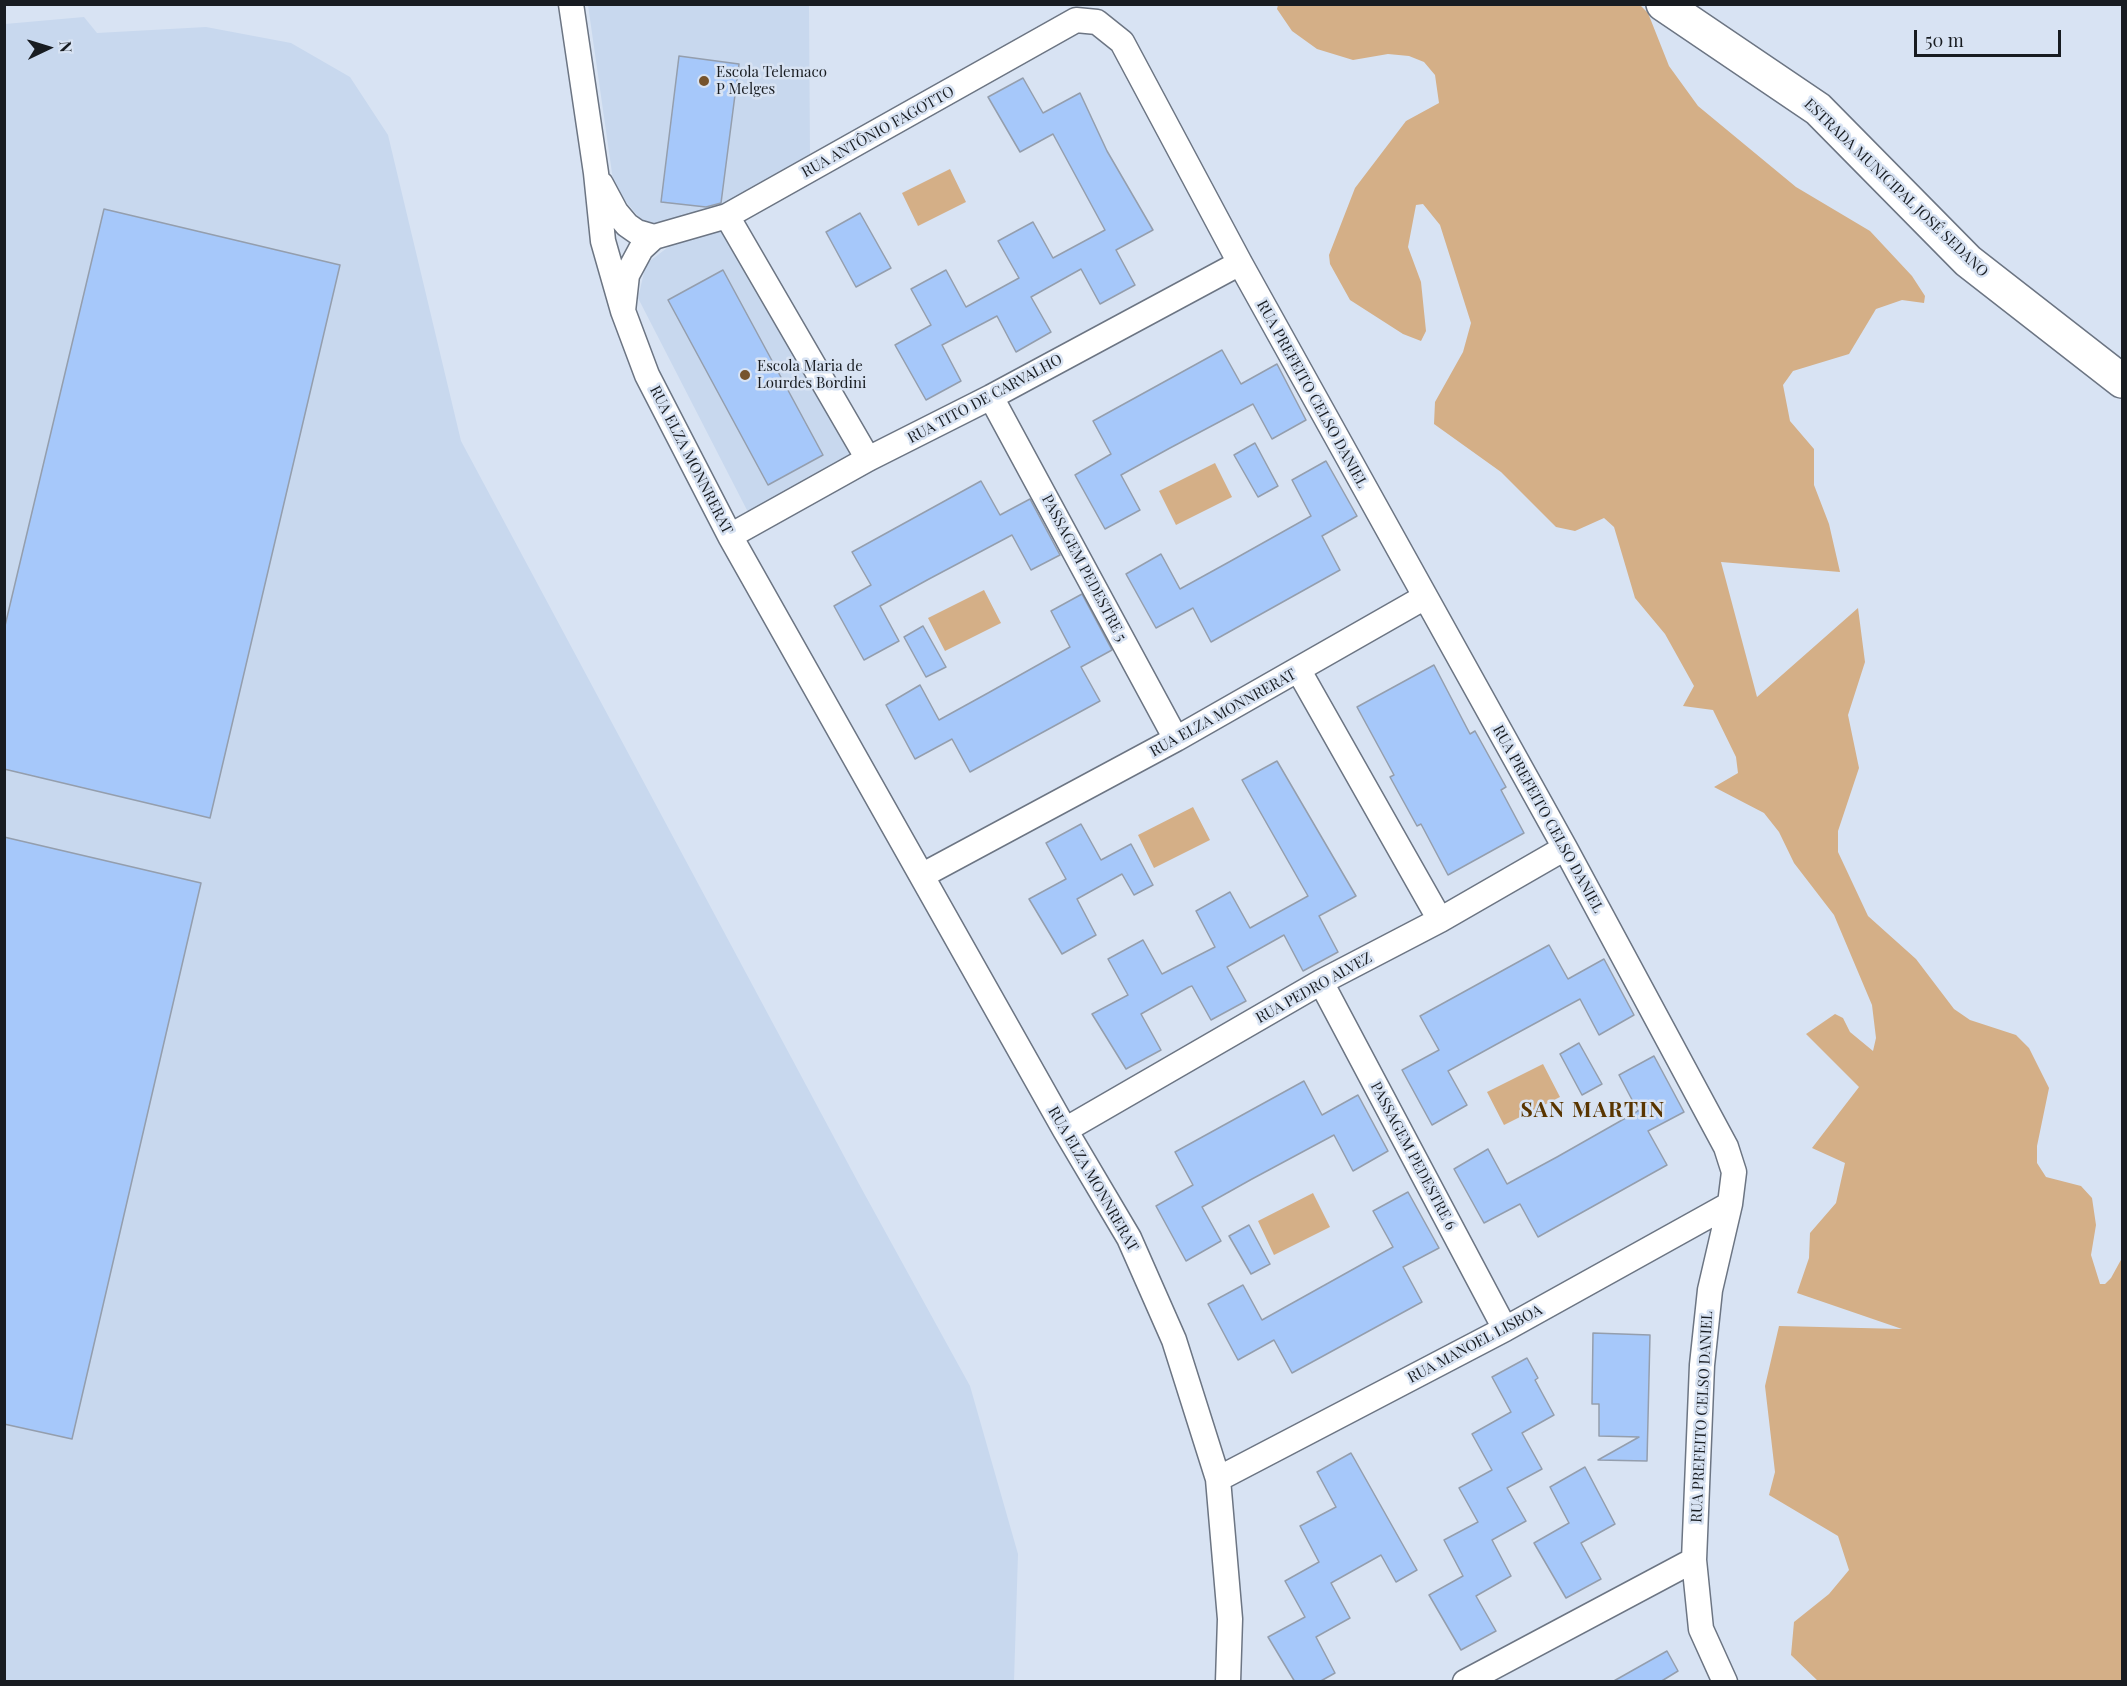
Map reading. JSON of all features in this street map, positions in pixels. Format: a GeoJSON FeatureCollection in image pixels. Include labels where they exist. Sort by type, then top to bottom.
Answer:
{"type":"FeatureCollection","features":[{"type":"Feature","properties":{"kind":"street","name":"RUA ELZA MONNRERAT"},"geometry":{"type":"LineString","coordinates":[[571,4],[596,173],[603,241],[623,311],[647,375],[730,536],[1065,1130],[1129,1238],[1173,1340],[1218,1479],[1230,1619],[1228,1682]]}},
{"type":"Feature","properties":{"kind":"street","name":"ESTRADA MUNICIPAL JOSÉ SEDANO"},"geometry":{"type":"LineString","coordinates":[[1663,4],[1818,109],[1968,261],[2122,381]]}},
{"type":"Feature","properties":{"kind":"street","name":"RUA ANTÔNIO FAGOTTO"},"geometry":{"type":"LineString","coordinates":[[654,237],[727,216],[1076,20],[1097,22]]}},
{"type":"Feature","properties":{"kind":"street","name":"RUA PREFEITO CELSO DANIEL"},"geometry":{"type":"LineString","coordinates":[[1097,22],[1122,42],[1240,263],[1565,848],[1726,1147],[1734,1172],[1730,1204],[1710,1290],[1702,1365],[1694,1560],[1701,1629],[1725,1682]]}},
{"type":"Feature","properties":{"kind":"street"},"geometry":{"type":"LineString","coordinates":[[596,173],[616,212],[627,225],[637,232],[654,237]]}},
{"type":"Feature","properties":{"kind":"street"},"geometry":{"type":"LineString","coordinates":[[727,216],[868,459]]}},
{"type":"Feature","properties":{"kind":"street"},"geometry":{"type":"LineString","coordinates":[[623,311],[627,275],[641,249],[654,237]]}},
{"type":"Feature","properties":{"kind":"street","name":"RUA TITO DE CARVALHO"},"geometry":{"type":"LineString","coordinates":[[730,536],[868,459],[991,397],[1240,263]]}},
{"type":"Feature","properties":{"kind":"street","name":"PASSAGEM PEDESTRE 5"},"geometry":{"type":"LineString","coordinates":[[991,397],[1176,739]]}},
{"type":"Feature","properties":{"kind":"street","name":"RUA ELZA MONNRERAT"},"geometry":{"type":"LineString","coordinates":[[922,875],[1176,739],[1299,671],[1425,597]]}},
{"type":"Feature","properties":{"kind":"street"},"geometry":{"type":"LineString","coordinates":[[1299,671],[1440,920]]}},
{"type":"Feature","properties":{"kind":"street","name":"RUA PEDRO ALVEZ"},"geometry":{"type":"LineString","coordinates":[[1065,1130],[1321,982],[1440,920],[1565,848]]}},
{"type":"Feature","properties":{"kind":"street","name":"PASSAGEM PEDESTRE 6"},"geometry":{"type":"LineString","coordinates":[[1321,982],[1505,1329]]}},
{"type":"Feature","properties":{"kind":"street","name":"RUA MANOEL LISBOA"},"geometry":{"type":"LineString","coordinates":[[1218,1479],[1505,1329],[1730,1204]]}},
{"type":"Feature","properties":{"kind":"street"},"geometry":{"type":"LineString","coordinates":[[1465,1682],[1694,1560]]}},
{"type":"Feature","properties":{"kind":"shaded area","name":"Escola Telemaco P Melges"},"geometry":{"type":"Polygon","coordinates":[[[588,5],[809,5],[810,158],[723,213],[646,226],[614,187],[588,5]]]}},
{"type":"Feature","properties":{"kind":"shaded area"},"geometry":{"type":"Polygon","coordinates":[[[1278,5],[1640,5],[1648,13],[1669,66],[1698,106],[1796,187],[1870,231],[1912,276],[1925,296],[1924,303],[1902,300],[1876,309],[1849,354],[1793,371],[1783,385],[1790,421],[1814,449],[1814,485],[1829,524],[1840,572],[1721,562],[1757,697],[1858,608],[1865,662],[1848,715],[1859,768],[1838,831],[1838,852],[1868,916],[1916,959],[1954,1009],[1970,1020],[2016,1035],[2029,1048],[2049,1088],[2037,1146],[2037,1163],[2046,1177],[2081,1186],[2092,1198],[2096,1225],[2091,1255],[2100,1284],[2105,1284],[2111,1278],[2122,1258],[2122,1681],[1818,1681],[1791,1655],[1794,1622],[1829,1594],[1849,1570],[1838,1536],[1769,1495],[1775,1472],[1765,1386],[1779,1326],[1902,1329],[1797,1293],[1809,1258],[1810,1233],[1836,1203],[1845,1163],[1812,1148],[1859,1087],[1806,1034],[1835,1014],[1843,1018],[1850,1032],[1873,1051],[1876,1038],[1872,1005],[1834,915],[1794,863],[1779,832],[1764,813],[1714,787],[1738,773],[1736,757],[1713,710],[1683,706],[1694,686],[1665,634],[1635,598],[1614,527],[1604,518],[1575,531],[1556,527],[1501,472],[1434,424],[1435,402],[1463,352],[1471,323],[1440,225],[1423,204],[1416,205],[1408,247],[1421,282],[1426,331],[1421,341],[1403,334],[1350,300],[1330,264],[1329,255],[1355,188],[1406,121],[1439,103],[1435,75],[1424,62],[1409,56],[1388,54],[1353,60],[1317,49],[1292,31],[1277,9],[1278,5]]]}},
{"type":"Feature","properties":{"kind":"shaded area"},"geometry":{"type":"Polygon","coordinates":[[[84,17],[97,33],[206,27],[291,43],[350,77],[388,135],[461,441],[859,1184],[970,1386],[1018,1554],[1014,1681],[5,1682],[5,24],[84,17]]]}},
{"type":"Feature","properties":{"kind":"shaded area"},"geometry":{"type":"Polygon","coordinates":[[[950,169],[966,202],[918,226],[902,193],[950,169]]]}},
{"type":"Feature","properties":{"kind":"shaded area","name":"Escola Maria de Lourdes Bordini"},"geometry":{"type":"Polygon","coordinates":[[[728,225],[856,452],[749,514],[638,298],[646,264],[676,241],[728,225]]]}},
{"type":"Feature","properties":{"kind":"shaded area"},"geometry":{"type":"Polygon","coordinates":[[[1215,463],[1232,497],[1176,525],[1159,491],[1215,463]]]}},
{"type":"Feature","properties":{"kind":"shaded area"},"geometry":{"type":"Polygon","coordinates":[[[984,590],[1001,623],[945,651],[928,618],[984,590]]]}},
{"type":"Feature","properties":{"kind":"shaded area"},"geometry":{"type":"Polygon","coordinates":[[[1193,807],[1210,840],[1154,868],[1138,835],[1193,807]]]}},
{"type":"Feature","properties":{"kind":"shaded area"},"geometry":{"type":"Polygon","coordinates":[[[1543,1064],[1560,1097],[1504,1125],[1487,1092],[1543,1064]]]}},
{"type":"Feature","properties":{"kind":"shaded area"},"geometry":{"type":"Polygon","coordinates":[[[1313,1193],[1330,1227],[1274,1255],[1258,1221],[1313,1193]]]}},
{"type":"Feature","properties":{"kind":"building"},"geometry":{"type":"Polygon","coordinates":[[[679,56],[739,64],[721,203],[706,207],[661,202],[679,56]]]}},
{"type":"Feature","properties":{"kind":"building"},"geometry":{"type":"Polygon","coordinates":[[[1023,78],[1043,113],[1080,93],[1107,151],[1153,230],[1116,250],[1135,285],[1100,304],[1081,269],[1031,297],[1051,332],[1016,352],[997,316],[942,345],[961,381],[926,400],[895,345],[931,325],[911,289],[946,270],[966,307],[1019,278],[998,241],[1033,222],[1053,258],[1105,230],[1053,134],[1020,152],[988,97],[1023,78]]]}},
{"type":"Feature","properties":{"kind":"building"},"geometry":{"type":"Polygon","coordinates":[[[104,209],[340,265],[210,818],[4,769],[4,630],[104,209]]]}},
{"type":"Feature","properties":{"kind":"building"},"geometry":{"type":"Polygon","coordinates":[[[860,213],[891,268],[856,287],[826,232],[860,213]]]}},
{"type":"Feature","properties":{"kind":"building"},"geometry":{"type":"Polygon","coordinates":[[[723,270],[823,455],[768,485],[668,300],[723,270]]]}},
{"type":"Feature","properties":{"kind":"building"},"geometry":{"type":"Polygon","coordinates":[[[1222,350],[1241,384],[1277,364],[1306,420],[1272,439],[1253,404],[1170,448],[1121,475],[1140,510],[1105,529],[1075,475],[1111,454],[1093,421],[1222,350]]]}},
{"type":"Feature","properties":{"kind":"building"},"geometry":{"type":"Polygon","coordinates":[[[1255,443],[1278,486],[1258,497],[1234,455],[1255,443]]]}},
{"type":"Feature","properties":{"kind":"building"},"geometry":{"type":"Polygon","coordinates":[[[1326,461],[1357,516],[1322,536],[1340,570],[1211,642],[1193,608],[1156,628],[1126,574],[1161,554],[1180,589],[1311,516],[1292,480],[1326,461]]]}},
{"type":"Feature","properties":{"kind":"building"},"geometry":{"type":"Polygon","coordinates":[[[981,481],[1000,515],[1030,499],[1060,555],[1031,570],[1012,535],[929,579],[880,606],[899,641],[864,660],[834,606],[871,585],[852,552],[981,481]]]}},
{"type":"Feature","properties":{"kind":"building"},"geometry":{"type":"Polygon","coordinates":[[[1082,594],[1112,650],[1081,667],[1100,701],[970,772],[952,739],[915,759],[886,705],[920,685],[939,720],[1070,647],[1051,611],[1082,594]]]}},
{"type":"Feature","properties":{"kind":"building"},"geometry":{"type":"Polygon","coordinates":[[[923,626],[946,667],[926,677],[904,637],[923,626]]]}},
{"type":"Feature","properties":{"kind":"building"},"geometry":{"type":"Polygon","coordinates":[[[1434,665],[1470,734],[1475,731],[1506,787],[1501,790],[1524,833],[1448,875],[1421,824],[1417,826],[1390,777],[1394,775],[1357,707],[1434,665]]]}},
{"type":"Feature","properties":{"kind":"building"},"geometry":{"type":"Polygon","coordinates":[[[1277,761],[1356,896],[1319,916],[1338,952],[1303,971],[1284,935],[1227,967],[1246,1001],[1211,1020],[1192,986],[1189,987],[1141,1014],[1161,1050],[1126,1069],[1092,1014],[1128,995],[1108,959],[1143,940],[1162,974],[1215,947],[1196,911],[1230,892],[1250,928],[1308,896],[1242,780],[1277,761]]]}},
{"type":"Feature","properties":{"kind":"building"},"geometry":{"type":"Polygon","coordinates":[[[1081,824],[1101,860],[1131,844],[1153,885],[1134,895],[1122,874],[1077,899],[1096,935],[1062,954],[1029,899],[1066,879],[1046,843],[1081,824]]]}},
{"type":"Feature","properties":{"kind":"building"},"geometry":{"type":"Polygon","coordinates":[[[4,837],[201,883],[72,1439],[4,1424],[4,837]]]}},
{"type":"Feature","properties":{"kind":"building"},"geometry":{"type":"Polygon","coordinates":[[[1549,945],[1568,979],[1604,959],[1634,1015],[1599,1035],[1580,999],[1497,1044],[1448,1071],[1467,1105],[1432,1125],[1402,1070],[1439,1050],[1420,1016],[1549,945]]]}},
{"type":"Feature","properties":{"kind":"building"},"geometry":{"type":"Polygon","coordinates":[[[1579,1043],[1602,1084],[1582,1095],[1560,1054],[1579,1043]]]}},
{"type":"Feature","properties":{"kind":"building"},"geometry":{"type":"Polygon","coordinates":[[[1654,1056],[1684,1112],[1648,1131],[1667,1165],[1538,1237],[1520,1204],[1484,1223],[1454,1169],[1488,1149],[1507,1184],[1557,1157],[1638,1111],[1619,1075],[1654,1056]]]}},
{"type":"Feature","properties":{"kind":"building"},"geometry":{"type":"Polygon","coordinates":[[[1304,1081],[1322,1115],[1358,1095],[1388,1151],[1353,1171],[1334,1135],[1252,1179],[1202,1207],[1221,1241],[1186,1261],[1156,1206],[1193,1185],[1175,1152],[1304,1081]]]}},
{"type":"Feature","properties":{"kind":"building"},"geometry":{"type":"Polygon","coordinates":[[[1408,1192],[1439,1248],[1403,1267],[1422,1302],[1292,1373],[1274,1340],[1238,1360],[1208,1304],[1243,1285],[1262,1320],[1393,1247],[1373,1211],[1408,1192]]]}},
{"type":"Feature","properties":{"kind":"building"},"geometry":{"type":"Polygon","coordinates":[[[1249,1225],[1270,1264],[1251,1274],[1229,1236],[1249,1225]]]}},
{"type":"Feature","properties":{"kind":"building"},"geometry":{"type":"Polygon","coordinates":[[[1593,1333],[1650,1335],[1647,1461],[1598,1460],[1639,1437],[1599,1436],[1599,1404],[1592,1404],[1593,1333]]]}},
{"type":"Feature","properties":{"kind":"building"},"geometry":{"type":"Polygon","coordinates":[[[1527,1358],[1538,1378],[1535,1380],[1554,1415],[1522,1433],[1542,1469],[1507,1488],[1526,1521],[1492,1540],[1511,1576],[1476,1596],[1496,1631],[1461,1650],[1429,1595],[1463,1576],[1444,1540],[1478,1522],[1459,1488],[1492,1470],[1472,1434],[1511,1412],[1492,1377],[1527,1358]]]}},
{"type":"Feature","properties":{"kind":"building"},"geometry":{"type":"Polygon","coordinates":[[[1351,1453],[1417,1570],[1396,1582],[1381,1555],[1331,1583],[1350,1618],[1316,1637],[1335,1673],[1319,1682],[1295,1682],[1268,1637],[1305,1617],[1285,1581],[1319,1562],[1300,1526],[1336,1507],[1317,1472],[1351,1453]]]}},
{"type":"Feature","properties":{"kind":"building"},"geometry":{"type":"Polygon","coordinates":[[[1585,1467],[1615,1524],[1581,1543],[1601,1579],[1566,1598],[1534,1543],[1569,1523],[1550,1487],[1585,1467]]]}},
{"type":"Feature","properties":{"kind":"building"},"geometry":{"type":"Polygon","coordinates":[[[1667,1651],[1678,1671],[1660,1682],[1612,1682],[1667,1651]]]}},
{"type":"Feature","properties":{"kind":"place","name":"Escola Telemaco P Melges"},"geometry":{"type":"Point","coordinates":[704,81]}},
{"type":"Feature","properties":{"kind":"place","name":"Escola Maria de Lourdes Bordini"},"geometry":{"type":"Point","coordinates":[745,375]}},
{"type":"Feature","properties":{"kind":"district","name":"SAN MARTIN"},"geometry":{"type":"Point","coordinates":[1593,1110]}}]}
